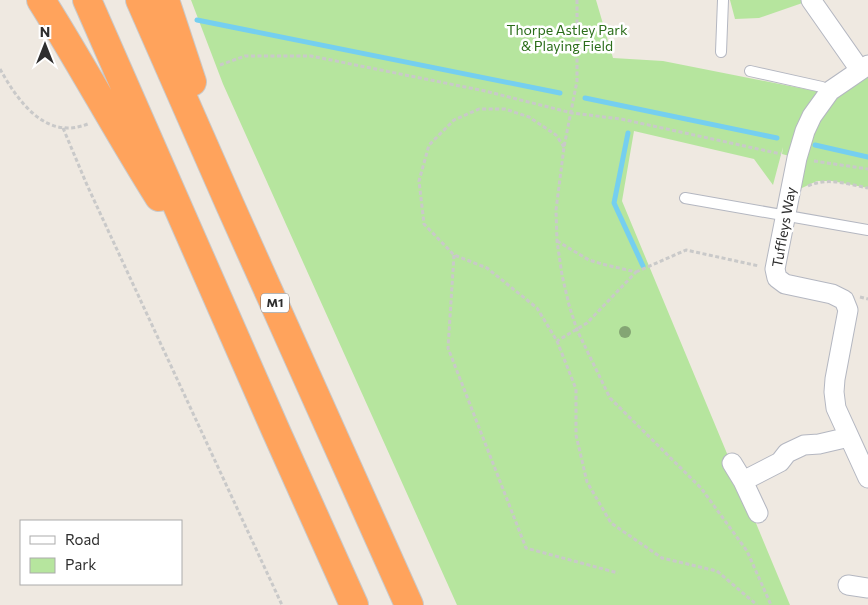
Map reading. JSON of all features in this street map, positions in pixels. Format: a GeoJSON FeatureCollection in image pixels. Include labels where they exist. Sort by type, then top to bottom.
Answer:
{"type":"FeatureCollection","features":[{"type":"Feature","properties":{"kind":"highway"},"geometry":{"type":"LineString","coordinates":[[41,0],[69,44],[124,142],[208,274]]}},
{"type":"Feature","properties":{"kind":"highway"},"geometry":{"type":"LineString","coordinates":[[87,0],[354,605]]}},
{"type":"Feature","properties":{"kind":"highway","name":"M1"},"geometry":{"type":"LineString","coordinates":[[140,0],[409,605]]}},
{"type":"Feature","properties":{"kind":"highway"},"geometry":{"type":"LineString","coordinates":[[165,0],[230,205]]}},
{"type":"Feature","properties":{"kind":"street"},"geometry":{"type":"LineString","coordinates":[[811,0],[864,68]]}},
{"type":"Feature","properties":{"kind":"street","name":"Tuffleys Way"},"geometry":{"type":"LineString","coordinates":[[864,68],[830,92],[812,116],[797,158],[775,269],[777,278],[785,284],[832,294],[844,300],[848,310],[834,392],[836,408],[868,478]]}},
{"type":"Feature","properties":{"kind":"street"},"geometry":{"type":"LineString","coordinates":[[743,481],[780,462],[787,453],[804,445],[819,444],[849,437]]}},
{"type":"Feature","properties":{"kind":"street"},"geometry":{"type":"LineString","coordinates":[[732,463],[758,513]]}},
{"type":"Feature","properties":{"kind":"street"},"geometry":{"type":"LineString","coordinates":[[848,585],[868,597]]}},
{"type":"Feature","properties":{"kind":"lane"},"geometry":{"type":"LineString","coordinates":[[721,52],[723,0]]}},
{"type":"Feature","properties":{"kind":"lane"},"geometry":{"type":"LineString","coordinates":[[750,71],[822,87],[830,92]]}},
{"type":"Feature","properties":{"kind":"lane"},"geometry":{"type":"LineString","coordinates":[[685,198],[868,230]]}},
{"type":"Feature","properties":{"kind":"path"},"geometry":{"type":"LineString","coordinates":[[577,0],[578,81],[564,146],[556,210],[557,241],[562,275],[577,330],[610,398],[701,488],[747,551],[771,605]]}},
{"type":"Feature","properties":{"kind":"path"},"geometry":{"type":"LineString","coordinates":[[220,65],[245,56],[311,56],[485,91],[572,113],[621,119],[797,158],[868,169]]}},
{"type":"Feature","properties":{"kind":"path"},"geometry":{"type":"LineString","coordinates":[[0,69],[10,87],[30,111],[45,122],[63,128],[78,128],[94,121]]}},
{"type":"Feature","properties":{"kind":"path"},"geometry":{"type":"LineString","coordinates":[[564,146],[556,135],[529,118],[505,109],[479,109],[454,120],[429,146],[419,181],[424,224],[454,255],[487,268],[537,308],[557,341],[576,390],[576,435],[587,482],[612,523],[662,558],[717,571],[756,605]]}},
{"type":"Feature","properties":{"kind":"path"},"geometry":{"type":"LineString","coordinates":[[63,128],[87,185],[282,605]]}},
{"type":"Feature","properties":{"kind":"path"},"geometry":{"type":"LineString","coordinates":[[789,194],[817,181],[832,181],[868,188]]}},
{"type":"Feature","properties":{"kind":"path"},"geometry":{"type":"LineString","coordinates":[[557,241],[589,260],[636,272]]}},
{"type":"Feature","properties":{"kind":"path"},"geometry":{"type":"LineString","coordinates":[[557,341],[587,323],[636,272],[686,250],[775,269]]}},
{"type":"Feature","properties":{"kind":"path"},"geometry":{"type":"LineString","coordinates":[[454,255],[448,348],[526,548],[618,574]]}},
{"type":"Feature","properties":{"kind":"green space","name":"Thorpe Astley Park & Playing Field"},"geometry":{"type":"Polygon","coordinates":[[[191,0],[596,0],[613,58],[663,61],[815,91],[830,91],[868,75],[868,188],[832,181],[817,181],[789,194],[797,158],[782,154],[783,147],[773,185],[754,159],[634,131],[622,201],[790,605],[457,605],[223,84],[191,0]]]}},
{"type":"Feature","properties":{"kind":"green space"},"geometry":{"type":"Polygon","coordinates":[[[730,0],[811,0],[759,18],[735,19],[730,0]]]}},
{"type":"Feature","properties":{"kind":"waterway"},"geometry":{"type":"LineString","coordinates":[[197,20],[560,93]]}},
{"type":"Feature","properties":{"kind":"waterway"},"geometry":{"type":"LineString","coordinates":[[585,98],[777,138]]}},
{"type":"Feature","properties":{"kind":"waterway"},"geometry":{"type":"LineString","coordinates":[[628,133],[614,203],[643,266]]}},
{"type":"Feature","properties":{"kind":"waterway"},"geometry":{"type":"LineString","coordinates":[[815,145],[868,157]]}}]}
